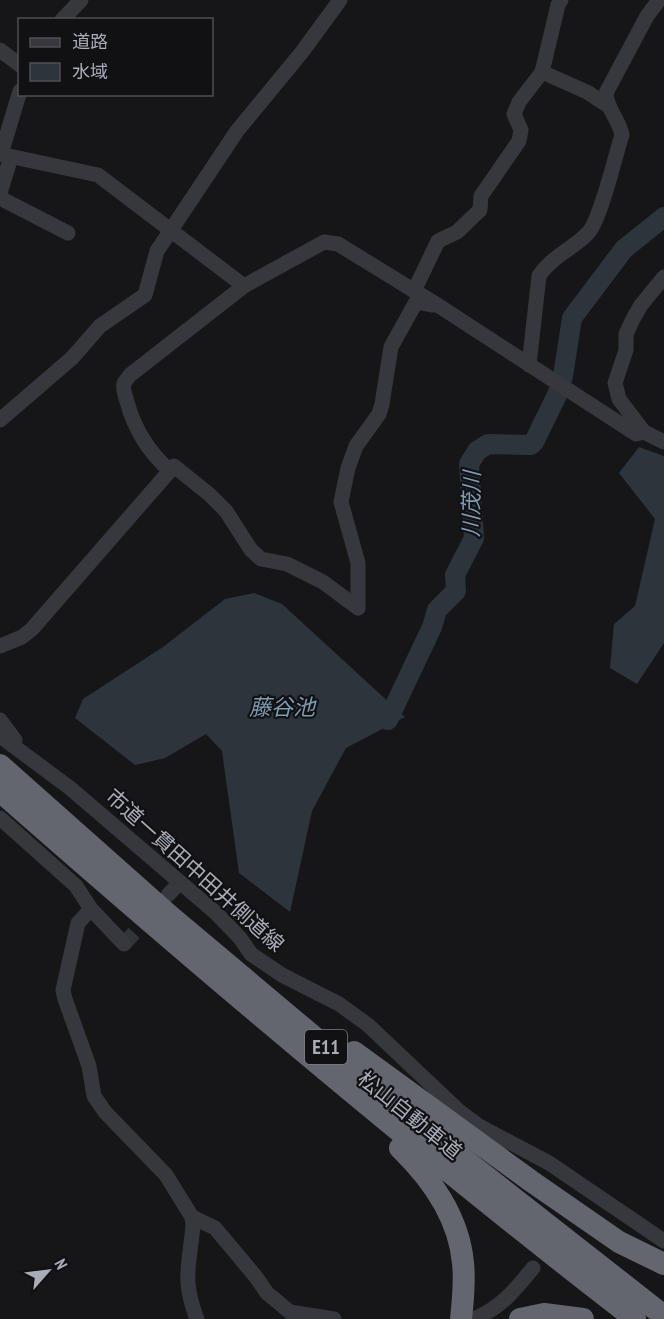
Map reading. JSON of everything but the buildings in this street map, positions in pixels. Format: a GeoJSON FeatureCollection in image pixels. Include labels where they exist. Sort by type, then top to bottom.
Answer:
{"type":"FeatureCollection","features":[{"type":"Feature","properties":{"kind":"highway","name":"松山自動車道"},"geometry":{"type":"LineString","coordinates":[[0,765],[169,905],[395,1105],[664,1316]]}},
{"type":"Feature","properties":{"kind":"highway","name":"松山自動車道"},"geometry":{"type":"LineString","coordinates":[[0,791],[180,949],[422,1150],[635,1319]]}},
{"type":"Feature","properties":{"kind":"highway"},"geometry":{"type":"LineString","coordinates":[[169,905],[531,1181],[619,1242],[664,1264]]}},
{"type":"Feature","properties":{"kind":"highway"},"geometry":{"type":"LineString","coordinates":[[180,949],[391,1139],[434,1186],[453,1226],[463,1263],[461,1319]]}},
{"type":"Feature","properties":{"kind":"highway"},"geometry":{"type":"LineString","coordinates":[[520,1319],[544,1314],[583,1319]]}},
{"type":"Feature","properties":{"kind":"street"},"geometry":{"type":"LineString","coordinates":[[64,18],[81,0]]}},
{"type":"Feature","properties":{"kind":"street"},"geometry":{"type":"LineString","coordinates":[[0,420],[72,358],[100,326],[145,295],[157,251],[237,130],[302,52],[340,0]]}},
{"type":"Feature","properties":{"kind":"street"},"geometry":{"type":"LineString","coordinates":[[414,291],[438,241],[457,232],[480,210],[481,196],[519,141],[521,130],[514,114],[519,102],[542,72],[561,0]]}},
{"type":"Feature","properties":{"kind":"street"},"geometry":{"type":"LineString","coordinates":[[607,105],[606,93],[658,0]]}},
{"type":"Feature","properties":{"kind":"street"},"geometry":{"type":"LineString","coordinates":[[0,50],[18,64]]}},
{"type":"Feature","properties":{"kind":"street"},"geometry":{"type":"LineString","coordinates":[[529,364],[539,276],[545,266],[590,231],[597,216],[622,135],[620,126],[607,105],[587,92],[542,72]]}},
{"type":"Feature","properties":{"kind":"street"},"geometry":{"type":"LineString","coordinates":[[19,96],[4,155],[0,195],[68,232]]}},
{"type":"Feature","properties":{"kind":"street"},"geometry":{"type":"LineString","coordinates":[[4,155],[98,175],[244,286]]}},
{"type":"Feature","properties":{"kind":"street"},"geometry":{"type":"LineString","coordinates":[[170,471],[154,456],[136,429],[124,383],[130,375],[244,286],[324,242],[338,244],[439,306],[636,434],[644,432]]}},
{"type":"Feature","properties":{"kind":"street"},"geometry":{"type":"LineString","coordinates":[[664,277],[641,305],[626,334],[626,350],[615,383],[619,399],[644,432],[664,442]]}},
{"type":"Feature","properties":{"kind":"street"},"geometry":{"type":"LineString","coordinates":[[0,646],[22,637],[32,629],[174,466],[226,511],[251,550],[261,559],[287,564],[322,582],[358,608],[358,563],[341,502],[348,468],[356,446],[379,414],[390,347],[416,302],[439,306]]}},
{"type":"Feature","properties":{"kind":"street"},"geometry":{"type":"LineString","coordinates":[[0,720],[30,759]]}},
{"type":"Feature","properties":{"kind":"street","name":"市道一貫田中田井側道線"},"geometry":{"type":"LineString","coordinates":[[0,736],[70,788],[216,913],[240,938],[251,954],[282,975],[339,1004],[358,1018],[459,1111],[479,1126],[549,1163],[664,1241]]}},
{"type":"Feature","properties":{"kind":"street"},"geometry":{"type":"LineString","coordinates":[[0,818],[76,886],[91,909],[124,944]]}},
{"type":"Feature","properties":{"kind":"street"},"geometry":{"type":"LineString","coordinates":[[169,905],[180,882]]}},
{"type":"Feature","properties":{"kind":"street"},"geometry":{"type":"LineString","coordinates":[[91,909],[78,923],[63,990],[65,999],[88,1066],[94,1096],[105,1112],[166,1175],[192,1217],[186,1273],[187,1285],[197,1319]]}},
{"type":"Feature","properties":{"kind":"street"},"geometry":{"type":"LineString","coordinates":[[586,1209],[598,1196]]}},
{"type":"Feature","properties":{"kind":"street"},"geometry":{"type":"LineString","coordinates":[[192,1217],[215,1228],[267,1293],[290,1312],[334,1319]]}},
{"type":"Feature","properties":{"kind":"street"},"geometry":{"type":"LineString","coordinates":[[474,1319],[492,1311],[507,1299],[533,1268]]}},
{"type":"Feature","properties":{"kind":"water"},"geometry":{"type":"Polygon","coordinates":[[[639,447],[664,456],[664,643],[637,684],[610,668],[614,624],[635,606],[655,519],[619,473],[639,447]]]}},
{"type":"Feature","properties":{"kind":"water","name":"藤谷池"},"geometry":{"type":"Polygon","coordinates":[[[254,593],[282,604],[405,717],[346,748],[312,811],[290,912],[239,873],[222,751],[206,734],[165,758],[135,765],[75,718],[83,699],[163,647],[225,599],[254,593]]]}},
{"type":"Feature","properties":{"kind":"waterway","name":"川茂川"},"geometry":{"type":"LineString","coordinates":[[388,720],[432,627],[437,610],[456,591],[455,575],[474,538],[469,464],[477,451],[488,444],[531,445],[534,442],[557,395],[563,376],[572,318],[624,249],[664,217]]}},
{"type":"Feature","properties":{"kind":"tunnel"},"geometry":{"type":"LineString","coordinates":[[124,944],[152,913]]}}]}
